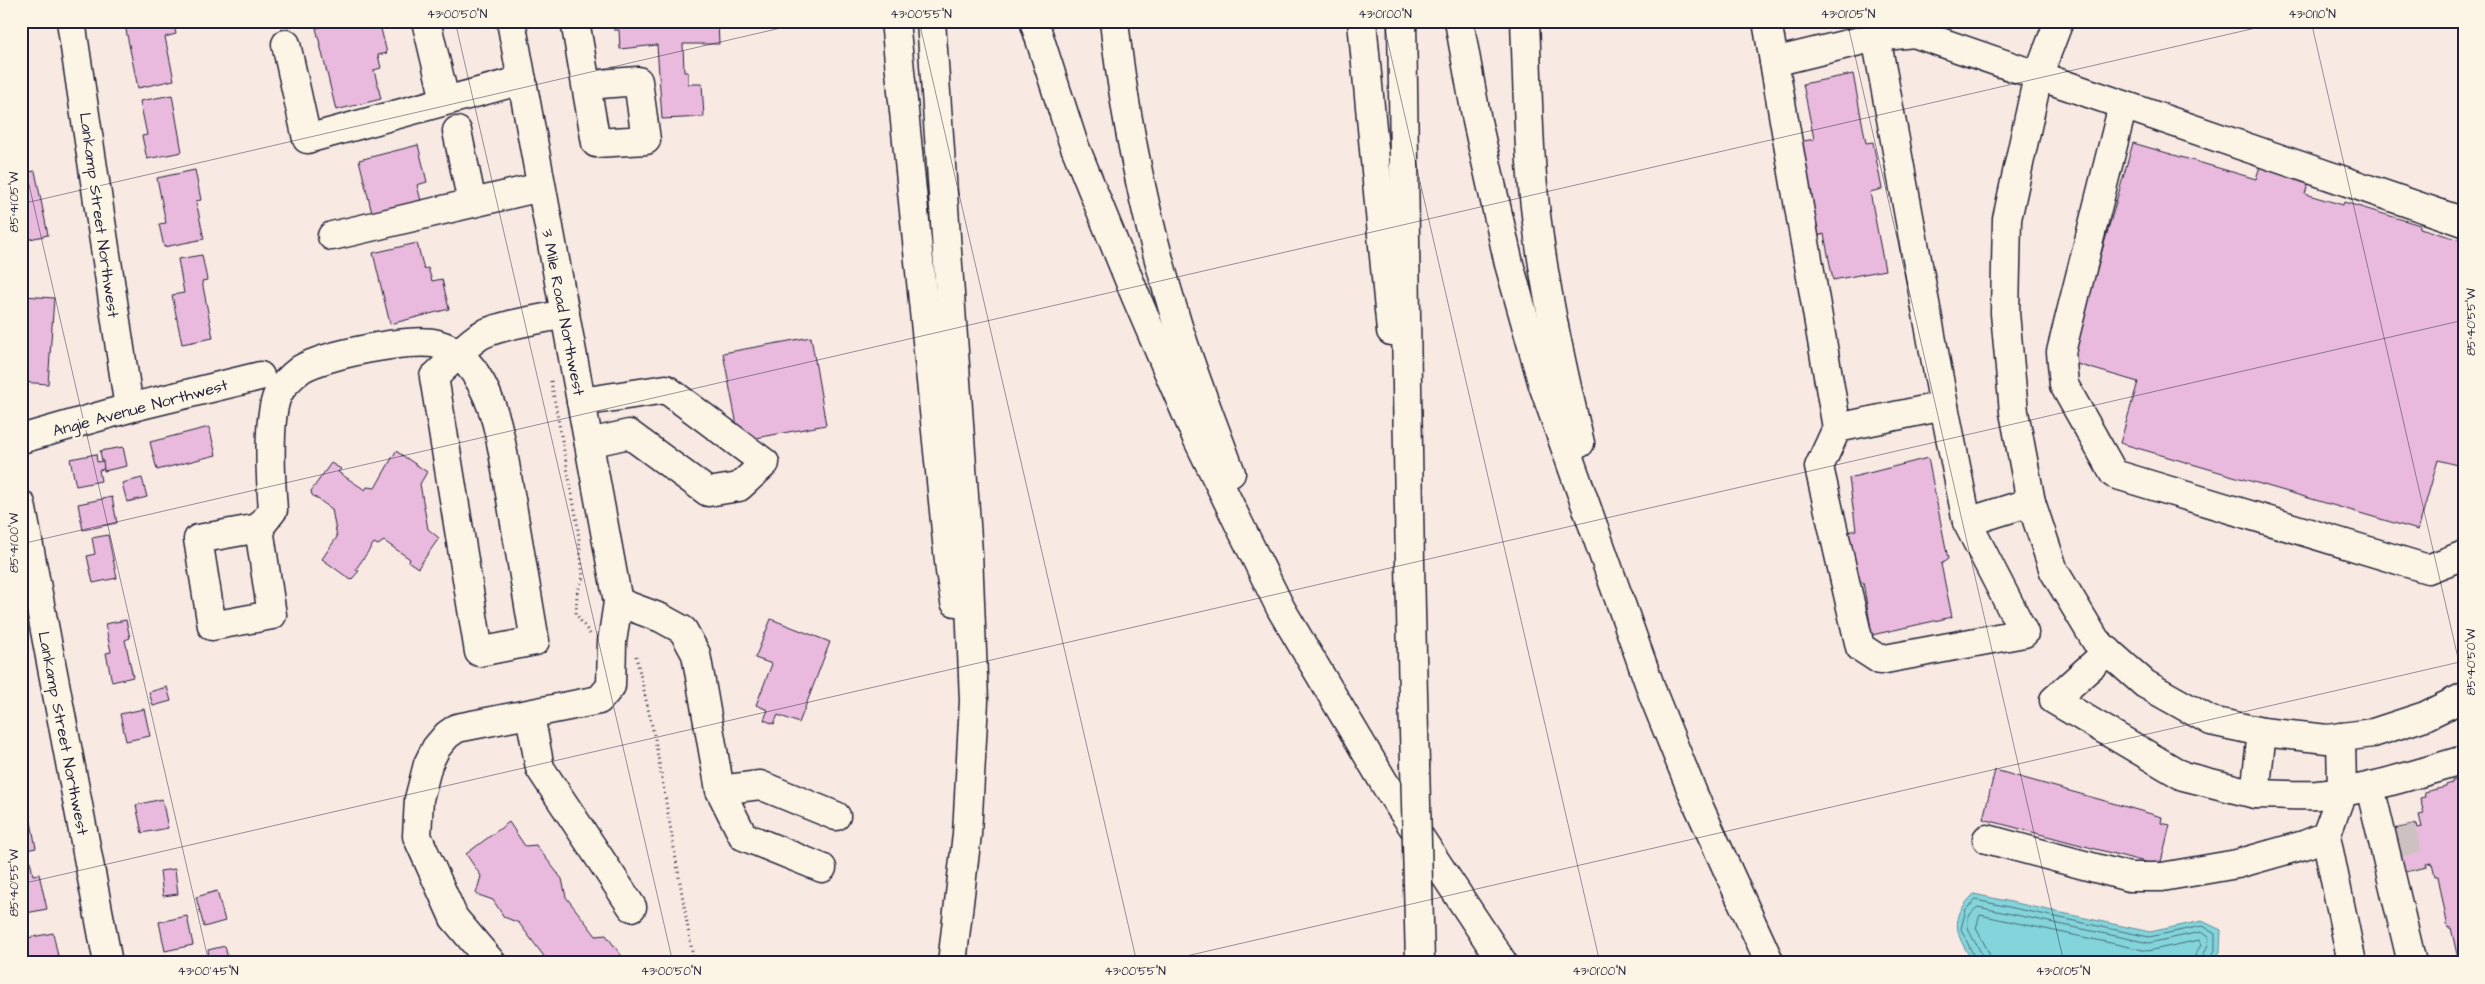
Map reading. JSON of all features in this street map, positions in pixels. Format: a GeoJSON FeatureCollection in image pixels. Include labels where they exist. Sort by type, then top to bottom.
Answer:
{"type":"FeatureCollection","features":[{"type":"Feature","properties":{"kind":"main road","name":"Lankamp Street Northwest"},"geometry":{"type":"LineString","coordinates":[[71,21],[129,408]]}},
{"type":"Feature","properties":{"kind":"main road"},"geometry":{"type":"LineString","coordinates":[[426,21],[445,100]]}},
{"type":"Feature","properties":{"kind":"main road","name":"3 Mile Road Northwest"},"geometry":{"type":"LineString","coordinates":[[492,963],[454,918],[417,836],[419,799],[428,764],[436,748],[447,735],[457,728],[599,700],[611,686],[612,642],[618,602],[511,21]]}},
{"type":"Feature","properties":{"kind":"main road"},"geometry":{"type":"LineString","coordinates":[[575,21],[587,85]]}},
{"type":"Feature","properties":{"kind":"main road"},"geometry":{"type":"LineString","coordinates":[[895,21],[950,571],[974,701]]}},
{"type":"Feature","properties":{"kind":"main road"},"geometry":{"type":"LineString","coordinates":[[931,21],[968,553],[974,701],[967,834],[952,963]]}},
{"type":"Feature","properties":{"kind":"main road"},"geometry":{"type":"LineString","coordinates":[[1034,21],[1073,142],[1136,297],[1196,436],[1281,609],[1388,789],[1503,963]]}},
{"type":"Feature","properties":{"kind":"main road"},"geometry":{"type":"LineString","coordinates":[[1114,21],[1128,119],[1151,225],[1178,324],[1281,609]]}},
{"type":"Feature","properties":{"kind":"main road"},"geometry":{"type":"LineString","coordinates":[[1362,21],[1391,330],[1406,396]]}},
{"type":"Feature","properties":{"kind":"main road"},"geometry":{"type":"LineString","coordinates":[[1402,21],[1407,341],[1406,396],[1420,963]]}},
{"type":"Feature","properties":{"kind":"main road"},"geometry":{"type":"LineString","coordinates":[[1459,21],[1478,121],[1512,274],[1543,385],[1654,697],[1694,796],[1770,963]]}},
{"type":"Feature","properties":{"kind":"main road"},"geometry":{"type":"LineString","coordinates":[[1525,21],[1530,138],[1539,239],[1553,326],[1614,588]]}},
{"type":"Feature","properties":{"kind":"main road"},"geometry":{"type":"LineString","coordinates":[[1767,21],[1838,428],[1820,467],[1860,646],[1880,660],[2024,633],[1967,522],[1944,406],[1894,30]]}},
{"type":"Feature","properties":{"kind":"main road"},"geometry":{"type":"LineString","coordinates":[[2059,21],[2038,76],[2007,219],[2005,304],[2014,412],[2031,502],[2054,571],[2096,641],[2145,684],[2212,722],[2262,732],[2327,739],[2373,733],[2425,716],[2464,697]]}},
{"type":"Feature","properties":{"kind":"main road"},"geometry":{"type":"LineString","coordinates":[[1774,62],[1894,30],[2038,76],[2464,222]]}},
{"type":"Feature","properties":{"kind":"main road"},"geometry":{"type":"LineString","coordinates":[[286,44],[307,139],[522,80]]}},
{"type":"Feature","properties":{"kind":"main road"},"geometry":{"type":"LineString","coordinates":[[2123,105],[2061,352],[2064,385],[2114,474],[2428,569],[2464,555]]}},
{"type":"Feature","properties":{"kind":"main road"},"geometry":{"type":"LineString","coordinates":[[457,131],[472,203]]}},
{"type":"Feature","properties":{"kind":"main road"},"geometry":{"type":"LineString","coordinates":[[332,236],[541,187]]}},
{"type":"Feature","properties":{"kind":"main road"},"geometry":{"type":"LineString","coordinates":[[259,528],[272,510],[270,461],[278,394],[291,377],[303,368],[322,361],[391,344],[415,341],[437,344],[460,354],[489,396],[499,431],[535,641],[479,652],[434,377],[460,354],[479,336],[492,331],[565,314]]}},
{"type":"Feature","properties":{"kind":"main road","name":"Angie Avenue Northwest"},"geometry":{"type":"LineString","coordinates":[[21,439],[129,408],[260,376]]}},
{"type":"Feature","properties":{"kind":"main road"},"geometry":{"type":"LineString","coordinates":[[581,402],[666,388],[766,463],[739,487],[708,492],[629,434],[589,443]]}},
{"type":"Feature","properties":{"kind":"main road"},"geometry":{"type":"LineString","coordinates":[[1838,428],[1944,406]]}},
{"type":"Feature","properties":{"kind":"main road"},"geometry":{"type":"LineString","coordinates":[[1967,522],[2031,502]]}},
{"type":"Feature","properties":{"kind":"main road","name":"Lankamp Street Northwest"},"geometry":{"type":"LineString","coordinates":[[21,504],[108,963]]}},
{"type":"Feature","properties":{"kind":"main road"},"geometry":{"type":"LineString","coordinates":[[618,602],[661,618],[683,630],[696,654],[720,790],[743,836],[822,868]]}},
{"type":"Feature","properties":{"kind":"main road"},"geometry":{"type":"LineString","coordinates":[[2108,651],[2054,700],[2183,776],[2255,794],[2315,795],[2370,786],[2464,760]]}},
{"type":"Feature","properties":{"kind":"main road"},"geometry":{"type":"LineString","coordinates":[[530,715],[540,768],[632,907]]}},
{"type":"Feature","properties":{"kind":"main road"},"geometry":{"type":"LineString","coordinates":[[2255,794],[2262,732]]}},
{"type":"Feature","properties":{"kind":"main road"},"geometry":{"type":"LineString","coordinates":[[2341,737],[2342,792],[2326,836],[2352,963]]}},
{"type":"Feature","properties":{"kind":"main road"},"geometry":{"type":"LineString","coordinates":[[720,790],[760,785],[836,816]]}},
{"type":"Feature","properties":{"kind":"main road"},"geometry":{"type":"LineString","coordinates":[[2370,786],[2412,963]]}},
{"type":"Feature","properties":{"kind":"main road"},"geometry":{"type":"LineString","coordinates":[[2376,813],[2390,817],[2401,828]]}},
{"type":"Feature","properties":{"kind":"main road"},"geometry":{"type":"LineString","coordinates":[[1988,839],[2129,876],[2162,877],[2237,864],[2304,845],[2326,836]]}},
{"type":"Feature","properties":{"kind":"main road"},"geometry":{"type":"LineString","coordinates":[[2397,896],[2408,884],[2412,870]]}},
{"type":"Feature","properties":{"kind":"water"},"geometry":{"type":"Polygon","coordinates":[[[1974,894],[2150,932],[2202,921],[2221,930],[2220,952],[2211,963],[1974,963],[1959,936],[1958,920],[1960,912],[1974,894]]]}},
{"type":"Feature","properties":{"kind":"building"},"geometry":{"type":"Polygon","coordinates":[[[145,21],[173,21],[176,34],[165,37],[174,80],[138,88],[125,25],[145,21]]]}},
{"type":"Feature","properties":{"kind":"building"},"geometry":{"type":"Polygon","coordinates":[[[342,21],[379,21],[387,53],[378,55],[381,68],[374,70],[381,99],[336,110],[316,28],[342,21]]]}},
{"type":"Feature","properties":{"kind":"building"},"geometry":{"type":"Polygon","coordinates":[[[614,21],[723,21],[718,23],[719,44],[683,44],[684,72],[688,72],[688,84],[702,84],[704,117],[662,119],[657,45],[620,49],[619,30],[614,30],[614,21]]]}},
{"type":"Feature","properties":{"kind":"building"},"geometry":{"type":"Polygon","coordinates":[[[1853,74],[1866,143],[1873,142],[1882,189],[1870,192],[1885,270],[1833,280],[1824,234],[1814,237],[1799,142],[1814,139],[1803,84],[1853,74]]]}},
{"type":"Feature","properties":{"kind":"building"},"geometry":{"type":"Polygon","coordinates":[[[172,95],[182,152],[147,159],[142,136],[147,135],[140,101],[172,95]]]}},
{"type":"Feature","properties":{"kind":"building"},"geometry":{"type":"Polygon","coordinates":[[[2133,143],[2256,179],[2260,166],[2309,181],[2305,194],[2343,205],[2344,202],[2420,225],[2420,228],[2464,241],[2464,467],[2438,460],[2418,530],[2120,443],[2138,382],[2070,362],[2133,143]]]}},
{"type":"Feature","properties":{"kind":"building"},"geometry":{"type":"Polygon","coordinates":[[[418,145],[427,182],[417,185],[421,201],[372,213],[359,160],[418,145]]]}},
{"type":"Feature","properties":{"kind":"building"},"geometry":{"type":"Polygon","coordinates":[[[195,170],[201,200],[196,201],[204,239],[164,247],[159,224],[166,223],[157,178],[195,170]]]}},
{"type":"Feature","properties":{"kind":"building"},"geometry":{"type":"Polygon","coordinates":[[[35,171],[48,235],[21,241],[21,173],[35,171]]]}},
{"type":"Feature","properties":{"kind":"building"},"geometry":{"type":"Polygon","coordinates":[[[417,243],[424,269],[428,268],[432,281],[442,279],[449,309],[390,324],[373,253],[417,243]]]}},
{"type":"Feature","properties":{"kind":"building"},"geometry":{"type":"Polygon","coordinates":[[[202,255],[207,280],[202,281],[213,338],[182,344],[172,295],[184,293],[178,259],[202,255]]]}},
{"type":"Feature","properties":{"kind":"building"},"geometry":{"type":"Polygon","coordinates":[[[23,296],[54,298],[48,384],[21,382],[23,296]]]}},
{"type":"Feature","properties":{"kind":"building"},"geometry":{"type":"Polygon","coordinates":[[[811,337],[826,425],[740,441],[723,353],[811,337]]]}},
{"type":"Feature","properties":{"kind":"building"},"geometry":{"type":"Polygon","coordinates":[[[209,427],[216,455],[157,470],[150,442],[209,427]]]}},
{"type":"Feature","properties":{"kind":"building"},"geometry":{"type":"Polygon","coordinates":[[[123,447],[127,466],[104,471],[100,451],[123,447]]]}},
{"type":"Feature","properties":{"kind":"building"},"geometry":{"type":"Polygon","coordinates":[[[396,451],[427,472],[420,484],[428,529],[439,538],[418,568],[409,562],[410,559],[384,541],[378,545],[374,543],[356,569],[359,571],[351,580],[322,559],[337,537],[332,509],[312,495],[311,491],[331,463],[341,469],[338,472],[365,490],[367,487],[375,488],[396,451]]]}},
{"type":"Feature","properties":{"kind":"building"},"geometry":{"type":"Polygon","coordinates":[[[96,454],[97,462],[103,461],[104,469],[99,470],[101,481],[76,486],[70,459],[96,454]]]}},
{"type":"Feature","properties":{"kind":"building"},"geometry":{"type":"Polygon","coordinates":[[[1928,458],[1948,559],[1941,564],[1952,617],[1872,635],[1863,582],[1857,582],[1848,532],[1856,530],[1849,478],[1928,458]]]}},
{"type":"Feature","properties":{"kind":"building"},"geometry":{"type":"Polygon","coordinates":[[[142,478],[147,497],[127,502],[122,483],[142,478]]]}},
{"type":"Feature","properties":{"kind":"building"},"geometry":{"type":"Polygon","coordinates":[[[112,497],[117,523],[83,530],[78,504],[112,497]]]}},
{"type":"Feature","properties":{"kind":"building"},"geometry":{"type":"Polygon","coordinates":[[[108,535],[117,578],[93,583],[87,556],[95,554],[92,538],[108,535]]]}},
{"type":"Feature","properties":{"kind":"building"},"geometry":{"type":"Polygon","coordinates":[[[771,619],[830,642],[799,723],[778,715],[774,724],[764,720],[768,710],[756,705],[772,664],[755,658],[771,619]]]}},
{"type":"Feature","properties":{"kind":"building"},"geometry":{"type":"Polygon","coordinates":[[[126,620],[130,638],[125,640],[133,677],[112,682],[106,653],[111,652],[105,624],[126,620]]]}},
{"type":"Feature","properties":{"kind":"building"},"geometry":{"type":"Polygon","coordinates":[[[167,687],[171,701],[153,706],[149,692],[167,687]]]}},
{"type":"Feature","properties":{"kind":"building"},"geometry":{"type":"Polygon","coordinates":[[[144,709],[150,736],[126,741],[120,714],[144,709]]]}},
{"type":"Feature","properties":{"kind":"building"},"geometry":{"type":"Polygon","coordinates":[[[1995,770],[2162,817],[2161,823],[2170,825],[2160,866],[1983,819],[1995,770]]]}},
{"type":"Feature","properties":{"kind":"building"},"geometry":{"type":"Polygon","coordinates":[[[2464,778],[2464,963],[2459,963],[2451,928],[2448,928],[2438,876],[2435,876],[2432,863],[2426,864],[2427,867],[2396,874],[2385,831],[2417,824],[2418,828],[2422,827],[2419,815],[2424,814],[2420,798],[2425,797],[2424,792],[2446,787],[2452,781],[2464,778]]]}},
{"type":"Feature","properties":{"kind":"building"},"geometry":{"type":"Polygon","coordinates":[[[162,799],[168,828],[142,833],[136,805],[162,799]]]}},
{"type":"Feature","properties":{"kind":"building"},"geometry":{"type":"Polygon","coordinates":[[[29,811],[36,848],[21,851],[21,813],[29,811]]]}},
{"type":"Feature","properties":{"kind":"building"},"geometry":{"type":"Polygon","coordinates":[[[509,822],[525,846],[536,845],[562,879],[566,897],[596,936],[606,935],[627,963],[549,963],[519,923],[504,917],[493,900],[476,894],[481,876],[466,854],[509,822]]]}},
{"type":"Feature","properties":{"kind":"building"},"geometry":{"type":"Polygon","coordinates":[[[29,856],[33,875],[39,874],[47,909],[21,914],[21,858],[29,856]]]}},
{"type":"Feature","properties":{"kind":"building"},"geometry":{"type":"Polygon","coordinates":[[[175,869],[178,894],[163,896],[160,871],[175,869]]]}},
{"type":"Feature","properties":{"kind":"building"},"geometry":{"type":"Polygon","coordinates":[[[217,891],[225,921],[204,927],[196,897],[217,891]]]}},
{"type":"Feature","properties":{"kind":"building"},"geometry":{"type":"Polygon","coordinates":[[[187,916],[193,945],[165,951],[159,922],[187,916]]]}},
{"type":"Feature","properties":{"kind":"building"},"geometry":{"type":"Polygon","coordinates":[[[53,933],[58,956],[53,957],[54,963],[21,963],[21,951],[24,950],[22,939],[53,933]]]}},
{"type":"Feature","properties":{"kind":"building"},"geometry":{"type":"Polygon","coordinates":[[[225,946],[228,959],[210,962],[208,950],[225,946]]]}},
{"type":"Feature","properties":{"kind":"tunnel"},"geometry":{"type":"LineString","coordinates":[[2401,828],[2412,870]]}}]}
